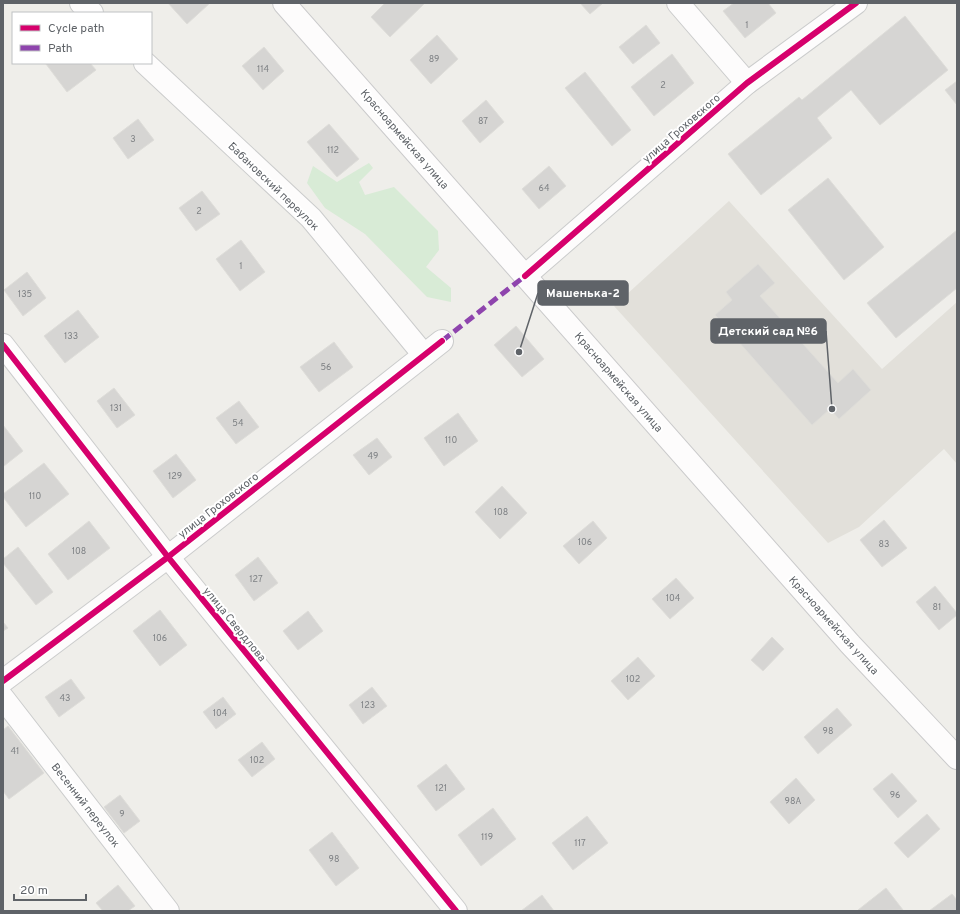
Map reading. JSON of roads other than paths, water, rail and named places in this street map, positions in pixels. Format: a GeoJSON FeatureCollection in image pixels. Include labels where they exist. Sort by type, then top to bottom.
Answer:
{"type":"FeatureCollection","features":[{"type":"Feature","properties":{"kind":"street"},"geometry":{"type":"LineString","coordinates":[[81,3],[91,12]]}},
{"type":"Feature","properties":{"kind":"street","name":"Красноармейская улица"},"geometry":{"type":"LineString","coordinates":[[284,3],[850,644],[957,758]]}},
{"type":"Feature","properties":{"kind":"street"},"geometry":{"type":"LineString","coordinates":[[678,3],[747,83]]}},
{"type":"Feature","properties":{"kind":"street","name":"улица Гроховского"},"geometry":{"type":"LineString","coordinates":[[525,276],[747,83],[856,3]]}},
{"type":"Feature","properties":{"kind":"street","name":"Бабановский переулок"},"geometry":{"type":"LineString","coordinates":[[146,64],[311,218],[424,355]]}},
{"type":"Feature","properties":{"kind":"street","name":"улица Гроховского"},"geometry":{"type":"LineString","coordinates":[[3,681],[168,557],[442,341]]}},
{"type":"Feature","properties":{"kind":"street","name":"улица Свердлова"},"geometry":{"type":"LineString","coordinates":[[3,345],[168,557],[456,911]]}},
{"type":"Feature","properties":{"kind":"street","name":"Весенний переулок"},"geometry":{"type":"LineString","coordinates":[[3,698],[168,911]]}},
{"type":"Feature","properties":{"kind":"place","name":"Машенька-2"},"geometry":{"type":"Point","coordinates":[519,352]}},
{"type":"Feature","properties":{"kind":"place","name":"Детский сад №6"},"geometry":{"type":"Point","coordinates":[832,409]}}]}
